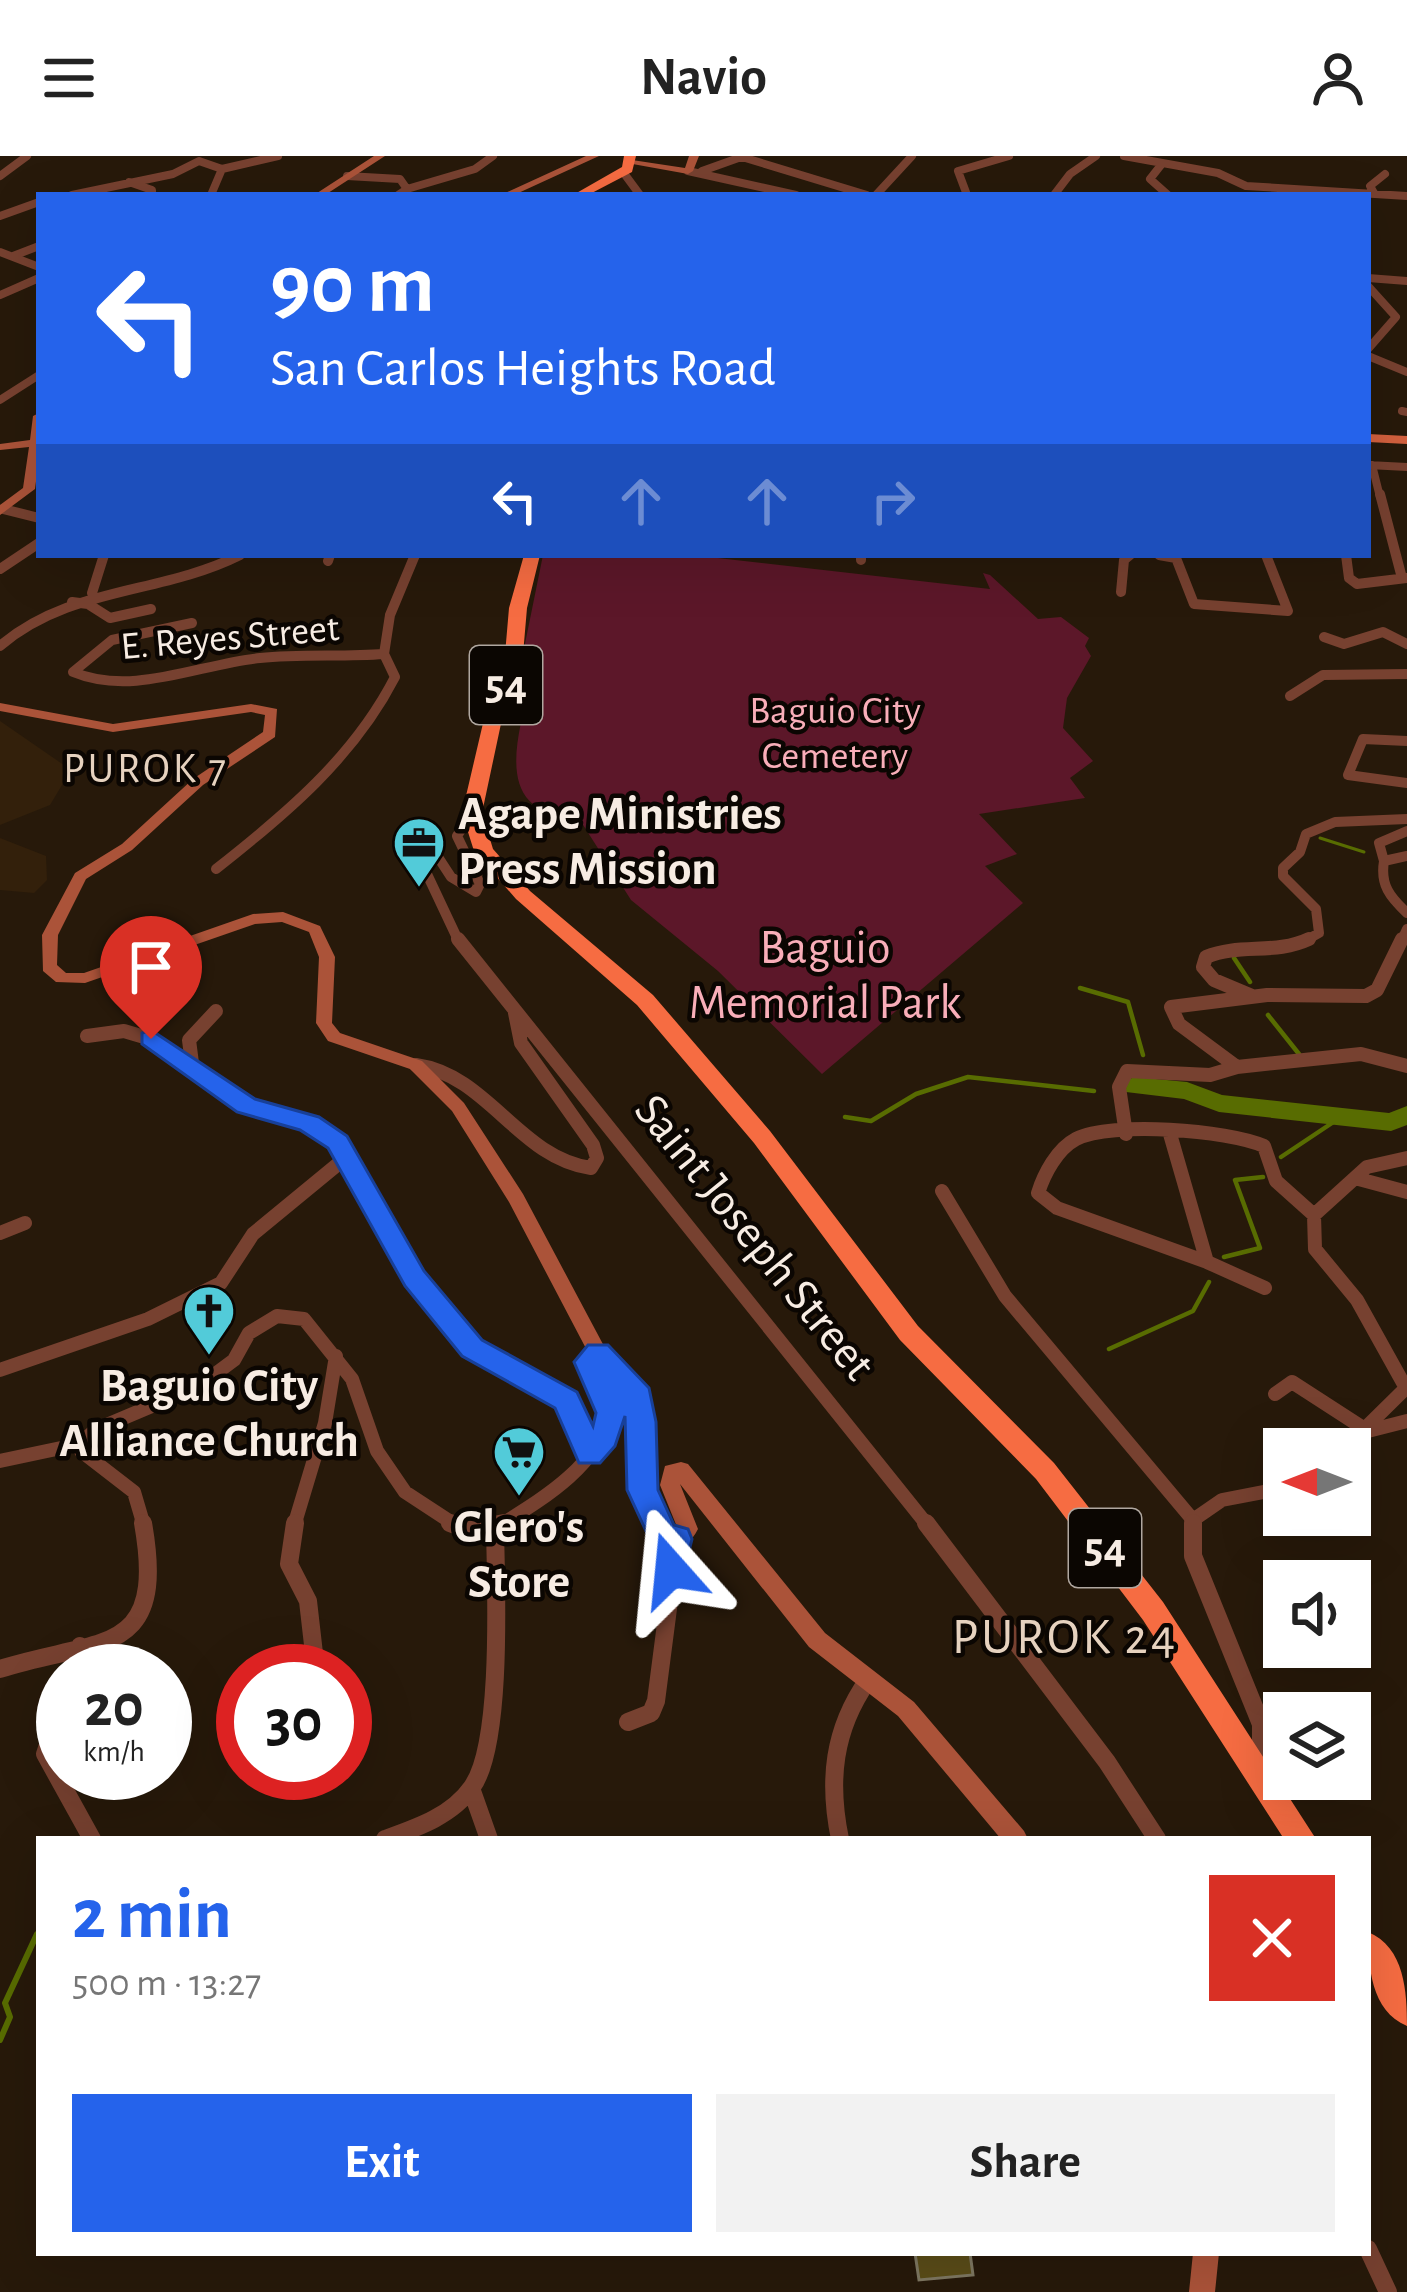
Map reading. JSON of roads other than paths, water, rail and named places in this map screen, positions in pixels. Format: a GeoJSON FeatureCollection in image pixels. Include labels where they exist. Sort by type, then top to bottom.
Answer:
{"type":"FeatureCollection","features":[{"type":"Feature","properties":{"kind":"highway"},"geometry":{"type":"LineString","coordinates":[[584,192],[628,164]]}},
{"type":"Feature","properties":{"kind":"highway","name":"54"},"geometry":{"type":"LineString","coordinates":[[531,558],[518,608],[513,665],[493,719],[472,813],[479,842],[504,876],[645,1000],[762,1137],[909,1333],[1009,1430],[1069,1500],[1153,1611],[1299,1836]]}},
{"type":"Feature","properties":{"kind":"highway"},"geometry":{"type":"LineString","coordinates":[[1371,1953],[1407,2010]]}},
{"type":"Feature","properties":{"kind":"main road"},"geometry":{"type":"LineString","coordinates":[[1371,438],[1407,440]]}},
{"type":"Feature","properties":{"kind":"street"},"geometry":{"type":"LineString","coordinates":[[0,176],[26,157],[38,156]]}},
{"type":"Feature","properties":{"kind":"street"},"geometry":{"type":"LineString","coordinates":[[85,192],[160,176],[199,161],[221,170],[278,156]]}},
{"type":"Feature","properties":{"kind":"street"},"geometry":{"type":"LineString","coordinates":[[323,192],[380,156]]}},
{"type":"Feature","properties":{"kind":"street"},"geometry":{"type":"LineString","coordinates":[[346,176],[390,176],[402,192],[462,174],[493,156]]}},
{"type":"Feature","properties":{"kind":"street"},"geometry":{"type":"LineString","coordinates":[[513,192],[594,156]]}},
{"type":"Feature","properties":{"kind":"street"},"geometry":{"type":"LineString","coordinates":[[693,172],[694,156]]}},
{"type":"Feature","properties":{"kind":"street"},"geometry":{"type":"LineString","coordinates":[[693,172],[743,156],[862,192]]}},
{"type":"Feature","properties":{"kind":"street"},"geometry":{"type":"LineString","coordinates":[[875,192],[913,156]]}},
{"type":"Feature","properties":{"kind":"street"},"geometry":{"type":"LineString","coordinates":[[966,192],[958,171],[1010,156]]}},
{"type":"Feature","properties":{"kind":"street"},"geometry":{"type":"LineString","coordinates":[[1056,192],[1070,174],[1096,156]]}},
{"type":"Feature","properties":{"kind":"street"},"geometry":{"type":"LineString","coordinates":[[1126,157],[1218,173],[1246,186],[1356,192]]}},
{"type":"Feature","properties":{"kind":"street"},"geometry":{"type":"LineString","coordinates":[[1126,157],[1165,192]]}},
{"type":"Feature","properties":{"kind":"street"},"geometry":{"type":"LineString","coordinates":[[160,176],[175,158]]}},
{"type":"Feature","properties":{"kind":"street"},"geometry":{"type":"LineString","coordinates":[[639,192],[628,164],[693,172],[783,192]]}},
{"type":"Feature","properties":{"kind":"street"},"geometry":{"type":"LineString","coordinates":[[1150,177],[1161,165]]}},
{"type":"Feature","properties":{"kind":"street"},"geometry":{"type":"LineString","coordinates":[[212,192],[221,170]]}},
{"type":"Feature","properties":{"kind":"street"},"geometry":{"type":"LineString","coordinates":[[1374,193],[1370,186],[1385,175]]}},
{"type":"Feature","properties":{"kind":"street"},"geometry":{"type":"LineString","coordinates":[[129,182],[152,192]]}},
{"type":"Feature","properties":{"kind":"street"},"geometry":{"type":"LineString","coordinates":[[1371,193],[1407,196]]}},
{"type":"Feature","properties":{"kind":"street"},"geometry":{"type":"LineString","coordinates":[[0,216],[36,203]]}},
{"type":"Feature","properties":{"kind":"street"},"geometry":{"type":"LineString","coordinates":[[13,256],[36,247]]}},
{"type":"Feature","properties":{"kind":"street"},"geometry":{"type":"LineString","coordinates":[[0,252],[36,266]]}},
{"type":"Feature","properties":{"kind":"street"},"geometry":{"type":"LineString","coordinates":[[0,295],[36,280]]}},
{"type":"Feature","properties":{"kind":"street"},"geometry":{"type":"LineString","coordinates":[[1371,287],[1407,281]]}},
{"type":"Feature","properties":{"kind":"street"},"geometry":{"type":"LineString","coordinates":[[1371,289],[1396,317],[1371,348]]}},
{"type":"Feature","properties":{"kind":"street"},"geometry":{"type":"LineString","coordinates":[[1371,355],[1387,368],[1407,372]]}},
{"type":"Feature","properties":{"kind":"street"},"geometry":{"type":"LineString","coordinates":[[0,400],[36,377]]}},
{"type":"Feature","properties":{"kind":"street"},"geometry":{"type":"LineString","coordinates":[[0,447],[36,442]]}},
{"type":"Feature","properties":{"kind":"street"},"geometry":{"type":"LineString","coordinates":[[3,507],[29,489],[36,452]]}},
{"type":"Feature","properties":{"kind":"street"},"geometry":{"type":"LineString","coordinates":[[1371,465],[1407,467]]}},
{"type":"Feature","properties":{"kind":"street"},"geometry":{"type":"LineString","coordinates":[[1346,558],[1349,578],[1357,584],[1405,578],[1371,468]]}},
{"type":"Feature","properties":{"kind":"street"},"geometry":{"type":"LineString","coordinates":[[3,507],[36,517]]}},
{"type":"Feature","properties":{"kind":"street"},"geometry":{"type":"LineString","coordinates":[[0,569],[36,545]]}},
{"type":"Feature","properties":{"kind":"street"},"geometry":{"type":"LineString","coordinates":[[92,593],[103,558]]}},
{"type":"Feature","properties":{"kind":"street"},"geometry":{"type":"LineString","coordinates":[[0,646],[21,623],[61,602],[188,578],[233,558]]}},
{"type":"Feature","properties":{"kind":"street"},"geometry":{"type":"LineString","coordinates":[[216,869],[278,822],[370,726],[395,677],[384,654],[390,615],[414,558]]}},
{"type":"Feature","properties":{"kind":"street"},"geometry":{"type":"LineString","coordinates":[[1121,592],[1126,558]]}},
{"type":"Feature","properties":{"kind":"street"},"geometry":{"type":"LineString","coordinates":[[1176,558],[1187,597],[1195,604],[1288,611],[1267,558]]}},
{"type":"Feature","properties":{"kind":"street"},"geometry":{"type":"LineString","coordinates":[[61,602],[88,604],[110,618],[151,609]]}},
{"type":"Feature","properties":{"kind":"street","name":"E. Reyes Street"},"geometry":{"type":"LineString","coordinates":[[192,623],[112,640],[73,672],[107,680],[154,677],[244,660],[384,654]]}},
{"type":"Feature","properties":{"kind":"street"},"geometry":{"type":"LineString","coordinates":[[1324,637],[1344,644],[1381,632],[1407,644]]}},
{"type":"Feature","properties":{"kind":"street"},"geometry":{"type":"LineString","coordinates":[[1290,696],[1323,675],[1407,674]]}},
{"type":"Feature","properties":{"kind":"street"},"geometry":{"type":"LineString","coordinates":[[0,707],[113,728],[251,708],[272,712],[270,734],[198,782],[127,848],[80,876],[50,935],[49,967],[62,978],[86,978],[253,919],[302,921],[323,943],[322,1014],[334,1037],[416,1065],[447,1069],[565,1163],[591,1168],[598,1157],[593,1145],[521,1043],[514,1013]]}},
{"type":"Feature","properties":{"kind":"street"},"geometry":{"type":"LineString","coordinates":[[1407,741],[1363,739],[1348,775],[1407,783]]}},
{"type":"Feature","properties":{"kind":"street","name":"Saint Joseph Street"},"geometry":{"type":"LineString","coordinates":[[472,813],[457,836],[480,884],[476,892],[466,890],[438,862],[423,834],[410,838],[443,918],[514,1013],[855,1430],[1107,1762],[1155,1836]]}},
{"type":"Feature","properties":{"kind":"street"},"geometry":{"type":"LineString","coordinates":[[1252,997],[1214,980],[1203,968],[1206,957],[1230,949],[1276,952],[1301,946],[1319,933],[1316,909],[1283,876],[1282,868],[1300,852],[1306,834],[1335,822],[1407,819]]}},
{"type":"Feature","properties":{"kind":"street"},"geometry":{"type":"LineString","coordinates":[[1407,831],[1379,843],[1384,861],[1382,887],[1407,913]]}},
{"type":"Feature","properties":{"kind":"street"},"geometry":{"type":"LineString","coordinates":[[1384,861],[1407,856]]}},
{"type":"Feature","properties":{"kind":"street"},"geometry":{"type":"LineString","coordinates":[[1237,1067],[1179,1024],[1171,1007],[1252,997],[1366,997],[1377,990],[1407,929]]}},
{"type":"Feature","properties":{"kind":"street"},"geometry":{"type":"LineString","coordinates":[[193,1071],[190,1040],[216,1011]]}},
{"type":"Feature","properties":{"kind":"street"},"geometry":{"type":"LineString","coordinates":[[87,1036],[136,1034],[246,1106],[309,1123],[349,1155],[415,1279],[472,1348],[567,1400],[590,1455]]}},
{"type":"Feature","properties":{"kind":"street"},"geometry":{"type":"LineString","coordinates":[[1126,1134],[1119,1087],[1127,1071],[1219,1076],[1237,1067],[1360,1054],[1407,1066]]}},
{"type":"Feature","properties":{"kind":"street"},"geometry":{"type":"LineString","coordinates":[[416,1065],[476,1130],[598,1353],[634,1388],[641,1422],[643,1490],[663,1534],[677,1539]]}},
{"type":"Feature","properties":{"kind":"street"},"geometry":{"type":"LineString","coordinates":[[1265,1288],[1043,1200],[1040,1184],[1075,1139],[1126,1134],[1256,1139],[1276,1181],[1314,1215],[1315,1250],[1358,1300],[1406,1388],[1365,1428]]}},
{"type":"Feature","properties":{"kind":"street"},"geometry":{"type":"LineString","coordinates":[[1169,1134],[1207,1262]]}},
{"type":"Feature","properties":{"kind":"street"},"geometry":{"type":"LineString","coordinates":[[0,1370],[148,1319],[220,1283],[253,1234],[349,1155]]}},
{"type":"Feature","properties":{"kind":"street"},"geometry":{"type":"LineString","coordinates":[[1314,1215],[1380,1161],[1407,1158]]}},
{"type":"Feature","properties":{"kind":"street"},"geometry":{"type":"LineString","coordinates":[[1355,1178],[1407,1192]]}},
{"type":"Feature","properties":{"kind":"street"},"geometry":{"type":"LineString","coordinates":[[942,1191],[1005,1296],[1193,1520],[1193,1556],[1261,1724],[1261,1751],[1252,1761]]}},
{"type":"Feature","properties":{"kind":"street"},"geometry":{"type":"LineString","coordinates":[[0,1233],[26,1223]]}},
{"type":"Feature","properties":{"kind":"street"},"geometry":{"type":"LineString","coordinates":[[87,1644],[130,1631],[142,1616],[149,1584],[134,1492],[81,1451],[84,1435],[218,1373],[265,1320],[304,1319],[352,1379],[377,1451],[405,1492],[452,1525],[495,1529],[560,1488],[590,1455],[610,1424],[607,1402],[587,1367],[598,1353]]}},
{"type":"Feature","properties":{"kind":"street"},"geometry":{"type":"LineString","coordinates":[[313,1644],[308,1601],[289,1564],[336,1356]]}},
{"type":"Feature","properties":{"kind":"street"},"geometry":{"type":"LineString","coordinates":[[1275,1394],[1292,1382],[1343,1428]]}},
{"type":"Feature","properties":{"kind":"street"},"geometry":{"type":"LineString","coordinates":[[1371,1432],[1407,1421]]}},
{"type":"Feature","properties":{"kind":"street"},"geometry":{"type":"LineString","coordinates":[[0,1461],[80,1444]]}},
{"type":"Feature","properties":{"kind":"street"},"geometry":{"type":"LineString","coordinates":[[628,1722],[651,1713],[656,1701],[677,1539],[688,1529],[670,1485],[672,1472],[681,1470],[817,1640],[906,1709],[1013,1836]]}},
{"type":"Feature","properties":{"kind":"street"},"geometry":{"type":"LineString","coordinates":[[1193,1520],[1222,1500],[1263,1491]]}},
{"type":"Feature","properties":{"kind":"street"},"geometry":{"type":"LineString","coordinates":[[393,1836],[426,1824],[472,1791],[484,1754],[499,1655],[495,1529]]}},
{"type":"Feature","properties":{"kind":"street"},"geometry":{"type":"LineString","coordinates":[[0,1669],[36,1659]]}},
{"type":"Feature","properties":{"kind":"street"},"geometry":{"type":"LineString","coordinates":[[840,1836],[832,1783],[835,1753],[847,1710],[868,1680]]}},
{"type":"Feature","properties":{"kind":"street"},"geometry":{"type":"LineString","coordinates":[[472,1791],[488,1836]]}},
{"type":"Feature","properties":{"kind":"street"},"geometry":{"type":"LineString","coordinates":[[70,1800],[90,1836]]}},
{"type":"Feature","properties":{"kind":"street"},"geometry":{"type":"LineString","coordinates":[[1371,2255],[1388,2292]]}},
{"type":"Feature","properties":{"kind":"street"},"geometry":{"type":"LineString","coordinates":[[1202,2292],[1206,2256]]}},
{"type":"Feature","properties":{"kind":"waterway"},"geometry":{"type":"LineString","coordinates":[[1320,838],[1364,852]]}},
{"type":"Feature","properties":{"kind":"waterway"},"geometry":{"type":"LineString","coordinates":[[1234,958],[1250,982]]}},
{"type":"Feature","properties":{"kind":"waterway"},"geometry":{"type":"LineString","coordinates":[[1080,988],[1128,1002],[1143,1055]]}},
{"type":"Feature","properties":{"kind":"waterway"},"geometry":{"type":"LineString","coordinates":[[1268,1015],[1299,1054]]}},
{"type":"Feature","properties":{"kind":"waterway"},"geometry":{"type":"LineString","coordinates":[[845,1117],[871,1121],[916,1094],[968,1077],[1094,1091]]}},
{"type":"Feature","properties":{"kind":"waterway"},"geometry":{"type":"LineString","coordinates":[[1135,1086],[1187,1091],[1219,1103],[1391,1122],[1407,1115]]}},
{"type":"Feature","properties":{"kind":"waterway"},"geometry":{"type":"LineString","coordinates":[[1281,1157],[1341,1117]]}},
{"type":"Feature","properties":{"kind":"waterway"},"geometry":{"type":"LineString","coordinates":[[1224,1257],[1260,1248],[1235,1180],[1263,1177]]}},
{"type":"Feature","properties":{"kind":"waterway"},"geometry":{"type":"LineString","coordinates":[[1109,1349],[1193,1311],[1209,1282]]}},
{"type":"Feature","properties":{"kind":"waterway"},"geometry":{"type":"LineString","coordinates":[[0,2040],[10,2017],[5,2003],[36,1936]]}},
{"type":"Feature","properties":{"kind":"place","name":"Agape Ministries Press Mission"},"geometry":{"type":"Point","coordinates":[419,889]}},
{"type":"Feature","properties":{"kind":"place","name":"Baguio City Alliance Church"},"geometry":{"type":"Point","coordinates":[209,1357]}},
{"type":"Feature","properties":{"kind":"place","name":"Glero's Store"},"geometry":{"type":"Point","coordinates":[519,1498]}},
{"type":"Feature","properties":{"kind":"district","name":"PUROK 7"},"geometry":{"type":"Point","coordinates":[146,769]}},
{"type":"Feature","properties":{"kind":"district","name":"PUROK 24"},"geometry":{"type":"Point","coordinates":[1065,1637]}},
{"type":"Feature","properties":{"kind":"park label","name":"Baguio City Cemetery"},"geometry":{"type":"Point","coordinates":[835,734]}},
{"type":"Feature","properties":{"kind":"park label","name":"Baguio Memorial Park"},"geometry":{"type":"Point","coordinates":[825,976]}}]}
